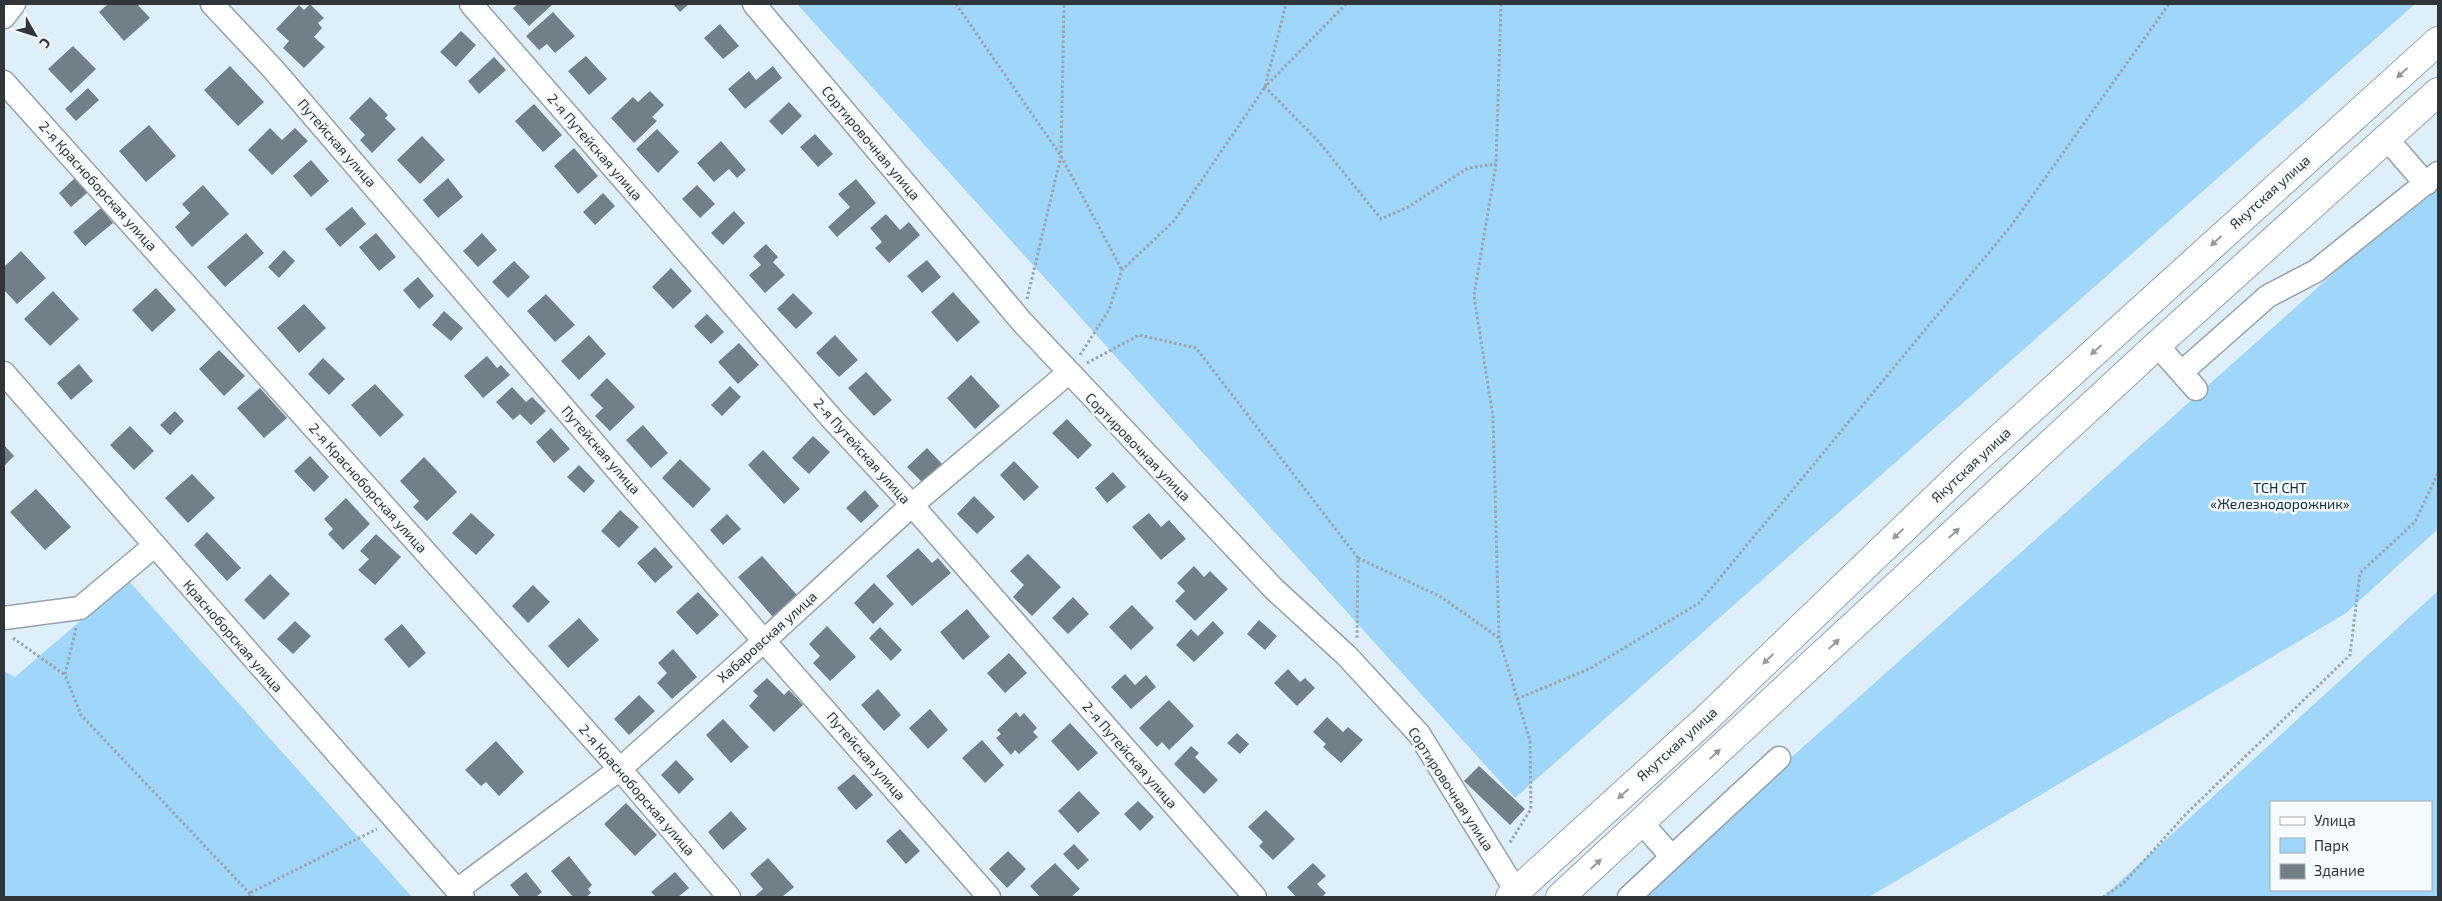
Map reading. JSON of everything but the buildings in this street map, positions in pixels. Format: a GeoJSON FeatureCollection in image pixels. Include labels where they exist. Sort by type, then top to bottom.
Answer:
{"type":"FeatureCollection","features":[{"type":"Feature","properties":{"kind":"main road","name":"Якутская улица"},"geometry":{"type":"LineString","coordinates":[[1511,888],[1706,719],[1971,464],[2438,40]]}},
{"type":"Feature","properties":{"kind":"main road"},"geometry":{"type":"LineString","coordinates":[[1560,897],[2157,345],[2438,92]]}},
{"type":"Feature","properties":{"kind":"street"},"geometry":{"type":"LineString","coordinates":[[4,17],[14,4]]}},
{"type":"Feature","properties":{"kind":"street","name":"Путейская улица"},"geometry":{"type":"LineString","coordinates":[[212,4],[273,69],[764,641],[989,897]]}},
{"type":"Feature","properties":{"kind":"street","name":"2-я Путейская улица"},"geometry":{"type":"LineString","coordinates":[[471,4],[827,413],[912,505],[1255,897]]}},
{"type":"Feature","properties":{"kind":"street","name":"Сортировочная улица"},"geometry":{"type":"LineString","coordinates":[[754,4],[1022,322],[1068,373],[1274,589],[1347,656],[1418,734],[1511,888]]}},
{"type":"Feature","properties":{"kind":"street","name":"2-я Красноборская улица"},"geometry":{"type":"LineString","coordinates":[[4,82],[620,768],[729,897]]}},
{"type":"Feature","properties":{"kind":"street"},"geometry":{"type":"LineString","coordinates":[[2157,345],[2189,381],[2268,296],[2316,271],[2432,178],[2386,139]]}},
{"type":"Feature","properties":{"kind":"street","name":"Хабаровская улица"},"geometry":{"type":"LineString","coordinates":[[460,894],[620,768],[764,641],[912,505],[1068,373]]}},
{"type":"Feature","properties":{"kind":"street","name":"Красноборская улица"},"geometry":{"type":"LineString","coordinates":[[4,374],[460,894]]}},
{"type":"Feature","properties":{"kind":"street"},"geometry":{"type":"LineString","coordinates":[[8,627],[80,608],[154,546]]}},
{"type":"Feature","properties":{"kind":"street"},"geometry":{"type":"LineString","coordinates":[[1629,897],[1779,758]]}},
{"type":"Feature","properties":{"kind":"street"},"geometry":{"type":"LineString","coordinates":[[1642,822],[1672,857]]}},
{"type":"Feature","properties":{"kind":"path"},"geometry":{"type":"LineString","coordinates":[[956,4],[1061,156],[1122,270]]}},
{"type":"Feature","properties":{"kind":"path"},"geometry":{"type":"LineString","coordinates":[[1022,322],[1061,156],[1064,4]]}},
{"type":"Feature","properties":{"kind":"path"},"geometry":{"type":"LineString","coordinates":[[1265,87],[1286,4]]}},
{"type":"Feature","properties":{"kind":"path"},"geometry":{"type":"LineString","coordinates":[[1068,373],[1109,310],[1122,270],[1174,221],[1265,87],[1346,4]]}},
{"type":"Feature","properties":{"kind":"path"},"geometry":{"type":"LineString","coordinates":[[1502,4],[1496,164],[1474,296],[1493,417],[1499,638],[1530,741],[1531,808],[1505,852],[1511,888]]}},
{"type":"Feature","properties":{"kind":"path"},"geometry":{"type":"LineString","coordinates":[[1517,699],[1589,668],[1699,603],[2011,226],[2169,4]]}},
{"type":"Feature","properties":{"kind":"path"},"geometry":{"type":"LineString","coordinates":[[1265,87],[1319,142],[1381,219],[1408,207],[1468,168],[1496,164]]}},
{"type":"Feature","properties":{"kind":"path"},"geometry":{"type":"LineString","coordinates":[[1068,373],[1140,335],[1196,348],[1358,558],[1441,597],[1499,638]]}},
{"type":"Feature","properties":{"kind":"path"},"geometry":{"type":"LineString","coordinates":[[2103,897],[2123,884],[2186,814],[2350,655],[2360,574],[2415,522],[2438,473]]}},
{"type":"Feature","properties":{"kind":"path"},"geometry":{"type":"LineString","coordinates":[[1347,656],[1357,647],[1358,558]]}},
{"type":"Feature","properties":{"kind":"path"},"geometry":{"type":"LineString","coordinates":[[65,676],[80,608]]}},
{"type":"Feature","properties":{"kind":"path"},"geometry":{"type":"LineString","coordinates":[[8,627],[65,676],[81,715],[251,896],[395,820]]}},
{"type":"Feature","properties":{"kind":"green space"},"geometry":{"type":"Polygon","coordinates":[[[797,4],[2415,4],[1515,798],[797,4]]]}},
{"type":"Feature","properties":{"kind":"green space","name":"ТСН СНТ «Железнодорожник»"},"geometry":{"type":"Polygon","coordinates":[[[2438,180],[2438,529],[2346,613],[1869,897],[1636,896],[2438,180]]]}},
{"type":"Feature","properties":{"kind":"green space"},"geometry":{"type":"Polygon","coordinates":[[[128,580],[412,897],[4,897],[4,671],[15,677],[128,580]]]}},
{"type":"Feature","properties":{"kind":"green space"},"geometry":{"type":"Polygon","coordinates":[[[2438,591],[2438,897],[2103,897],[2438,591]]]}}]}
